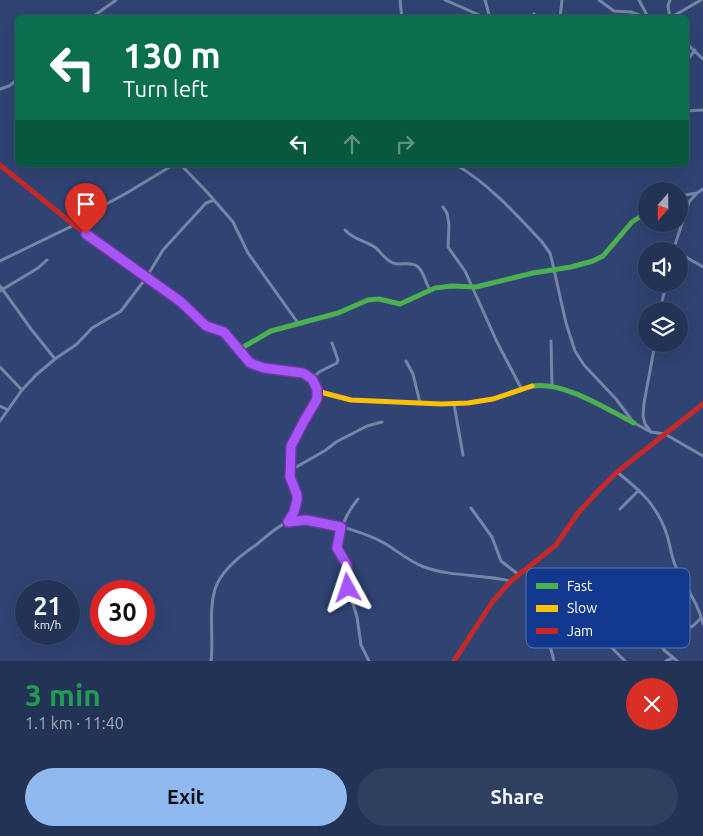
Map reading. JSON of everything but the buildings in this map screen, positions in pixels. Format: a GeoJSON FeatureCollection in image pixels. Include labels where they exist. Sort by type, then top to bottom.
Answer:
{"type":"FeatureCollection","features":[{"type":"Feature","properties":{"kind":"street"},"geometry":{"type":"LineString","coordinates":[[95,15],[116,0]]}},
{"type":"Feature","properties":{"kind":"street"},"geometry":{"type":"LineString","coordinates":[[400,0],[402,15]]}},
{"type":"Feature","properties":{"kind":"street"},"geometry":{"type":"LineString","coordinates":[[445,0],[481,15]]}},
{"type":"Feature","properties":{"kind":"street"},"geometry":{"type":"LineString","coordinates":[[485,0],[488,15]]}},
{"type":"Feature","properties":{"kind":"street"},"geometry":{"type":"LineString","coordinates":[[560,15],[562,0]]}},
{"type":"Feature","properties":{"kind":"street"},"geometry":{"type":"LineString","coordinates":[[600,0],[614,11],[631,12],[640,15]]}},
{"type":"Feature","properties":{"kind":"street"},"geometry":{"type":"LineString","coordinates":[[607,6],[608,0]]}},
{"type":"Feature","properties":{"kind":"street"},"geometry":{"type":"LineString","coordinates":[[638,0],[646,15]]}},
{"type":"Feature","properties":{"kind":"street"},"geometry":{"type":"LineString","coordinates":[[670,0],[668,6],[670,15]]}},
{"type":"Feature","properties":{"kind":"street"},"geometry":{"type":"LineString","coordinates":[[675,15],[701,0]]}},
{"type":"Feature","properties":{"kind":"street"},"geometry":{"type":"LineString","coordinates":[[689,45],[703,59]]}},
{"type":"Feature","properties":{"kind":"street"},"geometry":{"type":"LineString","coordinates":[[689,58],[695,50]]}},
{"type":"Feature","properties":{"kind":"street"},"geometry":{"type":"LineString","coordinates":[[0,89],[9,86],[15,81]]}},
{"type":"Feature","properties":{"kind":"street"},"geometry":{"type":"LineString","coordinates":[[689,111],[703,110]]}},
{"type":"Feature","properties":{"kind":"street"},"geometry":{"type":"LineString","coordinates":[[0,165],[74,225],[181,302],[206,326],[224,332],[241,350],[246,359],[255,366],[303,373],[312,379],[317,389],[317,399],[291,446],[290,477],[297,495],[294,512],[288,522],[245,552],[220,578],[212,608],[211,661]]}},
{"type":"Feature","properties":{"kind":"street"},"geometry":{"type":"LineString","coordinates":[[0,261],[74,225],[97,208],[125,194],[170,167]]}},
{"type":"Feature","properties":{"kind":"street"},"geometry":{"type":"LineString","coordinates":[[184,167],[233,222],[248,254],[298,323]]}},
{"type":"Feature","properties":{"kind":"street"},"geometry":{"type":"LineString","coordinates":[[460,167],[481,182],[532,232],[550,253],[566,323],[575,351],[584,365],[616,399],[634,423]]}},
{"type":"Feature","properties":{"kind":"street"},"geometry":{"type":"LineString","coordinates":[[688,194],[703,190]]}},
{"type":"Feature","properties":{"kind":"street"},"geometry":{"type":"LineString","coordinates":[[677,242],[689,202],[697,193]]}},
{"type":"Feature","properties":{"kind":"street"},"geometry":{"type":"LineString","coordinates":[[0,421],[22,390],[36,376],[55,359],[77,344],[92,328],[121,311],[146,278],[163,250],[206,204],[214,200]]}},
{"type":"Feature","properties":{"kind":"street"},"geometry":{"type":"LineString","coordinates":[[443,207],[447,213],[449,225],[448,247],[465,271],[521,388]]}},
{"type":"Feature","properties":{"kind":"street"},"geometry":{"type":"LineString","coordinates":[[241,350],[271,331],[338,313],[373,299],[400,304],[430,290],[452,286],[473,288],[554,269],[571,267],[599,259],[632,222],[638,218]]}},
{"type":"Feature","properties":{"kind":"street"},"geometry":{"type":"LineString","coordinates":[[345,230],[351,237],[377,248],[390,262],[416,266],[421,270],[430,290]]}},
{"type":"Feature","properties":{"kind":"street"},"geometry":{"type":"LineString","coordinates":[[688,258],[703,267]]}},
{"type":"Feature","properties":{"kind":"street"},"geometry":{"type":"LineString","coordinates":[[47,260],[38,268],[1,289],[55,359]]}},
{"type":"Feature","properties":{"kind":"street"},"geometry":{"type":"LineString","coordinates":[[552,341],[552,386]]}},
{"type":"Feature","properties":{"kind":"street"},"geometry":{"type":"LineString","coordinates":[[312,379],[319,372],[337,363],[338,360],[332,343]]}},
{"type":"Feature","properties":{"kind":"street"},"geometry":{"type":"LineString","coordinates":[[651,432],[645,424],[643,416],[654,352]]}},
{"type":"Feature","properties":{"kind":"street"},"geometry":{"type":"LineString","coordinates":[[406,362],[413,374],[420,403]]}},
{"type":"Feature","properties":{"kind":"street"},"geometry":{"type":"LineString","coordinates":[[0,367],[22,390]]}},
{"type":"Feature","properties":{"kind":"street"},"geometry":{"type":"LineString","coordinates":[[317,389],[351,400],[454,404],[493,398],[533,385],[552,386],[576,394],[651,432],[665,434],[703,456]]}},
{"type":"Feature","properties":{"kind":"street"},"geometry":{"type":"LineString","coordinates":[[454,404],[463,455]]}},
{"type":"Feature","properties":{"kind":"street"},"geometry":{"type":"LineString","coordinates":[[529,568],[556,546],[578,513],[617,472],[703,404]]}},
{"type":"Feature","properties":{"kind":"street"},"geometry":{"type":"LineString","coordinates":[[0,406],[8,410]]}},
{"type":"Feature","properties":{"kind":"street"},"geometry":{"type":"LineString","coordinates":[[290,470],[326,450],[336,442],[367,426],[382,422]]}},
{"type":"Feature","properties":{"kind":"street"},"geometry":{"type":"LineString","coordinates":[[617,472],[648,499],[661,519],[677,568]]}},
{"type":"Feature","properties":{"kind":"street"},"geometry":{"type":"LineString","coordinates":[[620,509],[639,490]]}},
{"type":"Feature","properties":{"kind":"street"},"geometry":{"type":"LineString","coordinates":[[358,499],[347,514],[341,527],[337,548],[347,565],[348,588],[357,617],[361,645],[369,661]]}},
{"type":"Feature","properties":{"kind":"street"},"geometry":{"type":"LineString","coordinates":[[471,508],[492,536],[501,561],[520,575]]}},
{"type":"Feature","properties":{"kind":"street"},"geometry":{"type":"LineString","coordinates":[[288,522],[306,520],[341,527],[385,544],[410,560],[443,573],[469,574],[511,581]]}},
{"type":"Feature","properties":{"kind":"street"},"geometry":{"type":"LineString","coordinates":[[454,661],[493,601],[511,581],[526,570]]}},
{"type":"Feature","properties":{"kind":"street"},"geometry":{"type":"LineString","coordinates":[[690,591],[701,610],[703,624]]}},
{"type":"Feature","properties":{"kind":"street"},"geometry":{"type":"LineString","coordinates":[[690,627],[701,617]]}},
{"type":"Feature","properties":{"kind":"street"},"geometry":{"type":"LineString","coordinates":[[551,648],[554,661]]}},
{"type":"Feature","properties":{"kind":"street"},"geometry":{"type":"LineString","coordinates":[[612,648],[625,661]]}},
{"type":"Feature","properties":{"kind":"street"},"geometry":{"type":"LineString","coordinates":[[663,648],[677,661]]}},
{"type":"Feature","properties":{"kind":"street"},"geometry":{"type":"LineString","coordinates":[[666,661],[673,658]]}},
{"type":"Feature","properties":{"kind":"traffic: fast"},"geometry":{"type":"LineString","coordinates":[[241,351],[245,346],[271,331],[338,313],[368,300],[379,299],[400,304],[435,288],[452,286],[476,287],[593,261],[603,256],[632,222],[638,218]]}},
{"type":"Feature","properties":{"kind":"traffic: fast"},"geometry":{"type":"LineString","coordinates":[[532,386],[558,388],[571,392],[634,423]]}},
{"type":"Feature","properties":{"kind":"traffic: slow"},"geometry":{"type":"LineString","coordinates":[[201,321],[206,326],[224,332],[246,359],[255,366],[303,373],[312,379],[317,389],[324,393],[351,400],[441,404],[468,403],[493,399],[532,386]]}},
{"type":"Feature","properties":{"kind":"traffic: jam"},"geometry":{"type":"LineString","coordinates":[[0,165],[74,225],[181,303],[201,321]]}},
{"type":"Feature","properties":{"kind":"traffic: jam"},"geometry":{"type":"LineString","coordinates":[[527,568],[556,545],[578,513],[617,472],[703,404]]}},
{"type":"Feature","properties":{"kind":"traffic: jam"},"geometry":{"type":"LineString","coordinates":[[454,661],[493,601],[511,581],[526,569]]}},
{"type":"Feature","properties":{"kind":"route"},"geometry":{"type":"LineString","coordinates":[[86,234],[181,302],[206,326],[224,332],[250,363],[264,368],[303,373],[312,379],[318,396],[291,446],[292,464],[290,477],[297,495],[297,504],[288,522],[293,520],[318,521],[341,527],[337,548],[347,565],[348,588]]}}]}
